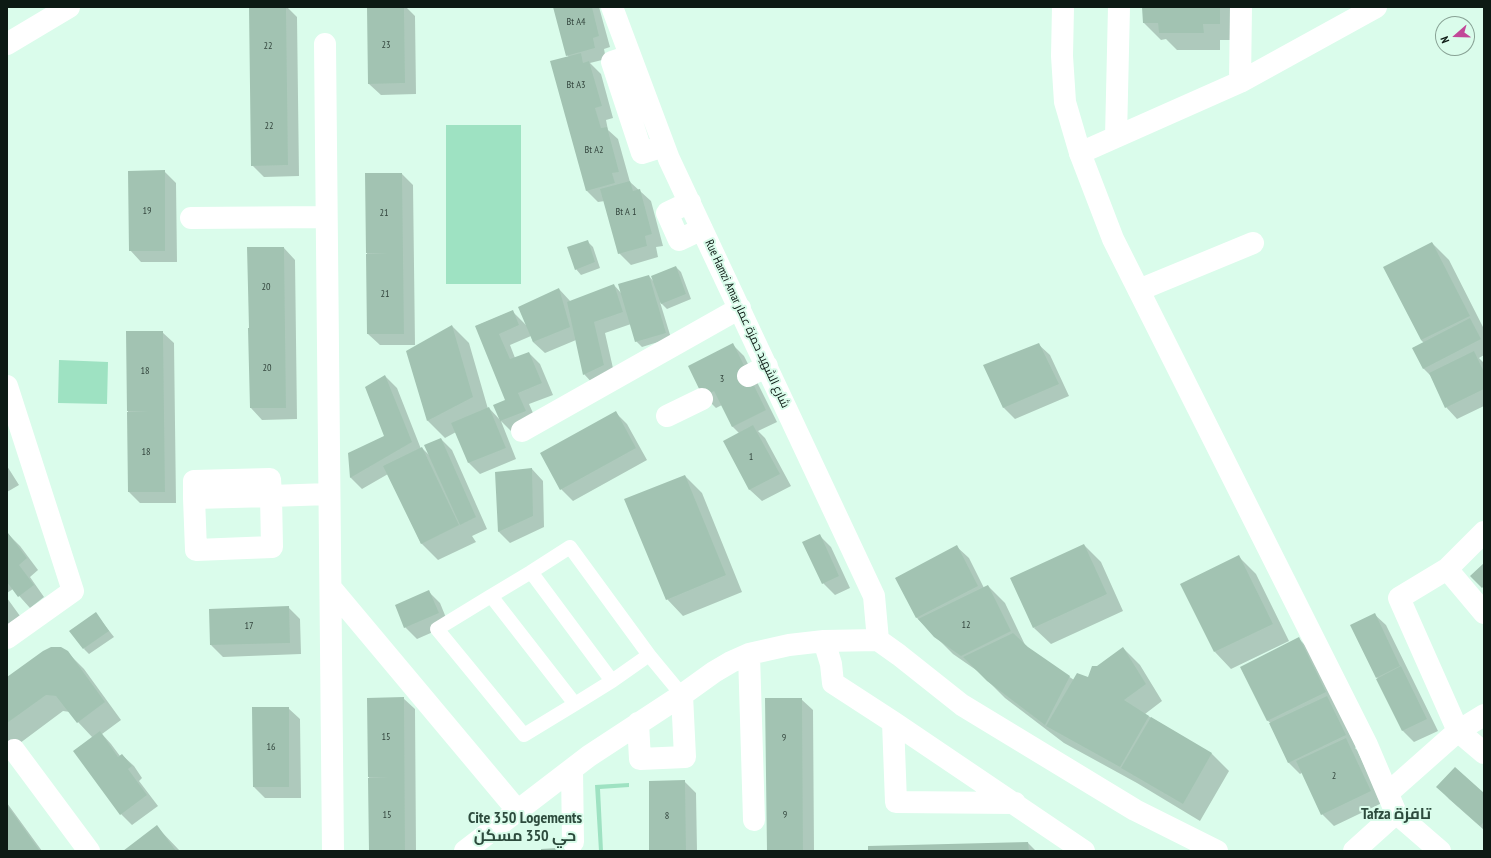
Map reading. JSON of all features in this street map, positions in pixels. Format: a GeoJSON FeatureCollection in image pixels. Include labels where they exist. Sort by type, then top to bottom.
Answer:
{"type":"FeatureCollection","features":[{"type":"Feature","properties":{"kind":"street"},"geometry":{"type":"LineString","coordinates":[[7,44],[69,7]]}},
{"type":"Feature","properties":{"kind":"street","name":"Rue Hamzi Amar شارع الشهيد حمزة عمار"},"geometry":{"type":"LineString","coordinates":[[612,7],[669,159],[740,308],[758,371],[874,596],[878,640]]}},
{"type":"Feature","properties":{"kind":"street"},"geometry":{"type":"LineString","coordinates":[[1063,7],[1062,56],[1065,102],[1080,153],[1113,239],[1367,745],[1396,812],[1440,851]]}},
{"type":"Feature","properties":{"kind":"street"},"geometry":{"type":"LineString","coordinates":[[1116,137],[1118,7]]}},
{"type":"Feature","properties":{"kind":"street"},"geometry":{"type":"LineString","coordinates":[[1240,82],[1242,7]]}},
{"type":"Feature","properties":{"kind":"street"},"geometry":{"type":"LineString","coordinates":[[1080,153],[1240,82],[1376,7]]}},
{"type":"Feature","properties":{"kind":"street"},"geometry":{"type":"LineString","coordinates":[[325,44],[333,851]]}},
{"type":"Feature","properties":{"kind":"street"},"geometry":{"type":"LineString","coordinates":[[191,218],[326,217]]}},
{"type":"Feature","properties":{"kind":"street"},"geometry":{"type":"LineString","coordinates":[[1139,290],[1253,243]]}},
{"type":"Feature","properties":{"kind":"street"},"geometry":{"type":"LineString","coordinates":[[522,431],[740,308]]}},
{"type":"Feature","properties":{"kind":"street"},"geometry":{"type":"LineString","coordinates":[[7,386],[73,591],[7,638]]}},
{"type":"Feature","properties":{"kind":"street"},"geometry":{"type":"LineString","coordinates":[[668,416],[702,399]]}},
{"type":"Feature","properties":{"kind":"street"},"geometry":{"type":"LineString","coordinates":[[271,496],[272,547],[196,550],[194,498],[329,494]]}},
{"type":"Feature","properties":{"kind":"street"},"geometry":{"type":"LineString","coordinates":[[1484,532],[1447,569],[1399,598],[1458,731],[1484,753]]}},
{"type":"Feature","properties":{"kind":"street"},"geometry":{"type":"LineString","coordinates":[[1447,569],[1484,613]]}},
{"type":"Feature","properties":{"kind":"street"},"geometry":{"type":"LineString","coordinates":[[331,588],[517,810]]}},
{"type":"Feature","properties":{"kind":"street"},"geometry":{"type":"LineString","coordinates":[[465,851],[589,756],[731,662],[750,654],[789,645],[824,641],[878,640],[900,655],[962,705],[1134,810],[1217,851]]}},
{"type":"Feature","properties":{"kind":"street"},"geometry":{"type":"LineString","coordinates":[[824,641],[831,664],[833,683],[1015,803],[1084,851]]}},
{"type":"Feature","properties":{"kind":"street"},"geometry":{"type":"LineString","coordinates":[[750,654],[754,820]]}},
{"type":"Feature","properties":{"kind":"street"},"geometry":{"type":"LineString","coordinates":[[638,723],[640,760],[685,757],[682,695]]}},
{"type":"Feature","properties":{"kind":"street"},"geometry":{"type":"LineString","coordinates":[[1388,793],[1458,731],[1484,715]]}},
{"type":"Feature","properties":{"kind":"street"},"geometry":{"type":"LineString","coordinates":[[893,722],[896,802],[1015,803]]}},
{"type":"Feature","properties":{"kind":"street"},"geometry":{"type":"LineString","coordinates":[[14,750],[89,851]]}},
{"type":"Feature","properties":{"kind":"street"},"geometry":{"type":"LineString","coordinates":[[572,769],[573,842]]}},
{"type":"Feature","properties":{"kind":"street"},"geometry":{"type":"LineString","coordinates":[[1354,851],[1396,812]]}},
{"type":"Feature","properties":{"kind":"lane"},"geometry":{"type":"LineString","coordinates":[[650,656],[524,735],[437,629],[570,547],[650,656],[682,695]]}},
{"type":"Feature","properties":{"kind":"lane"},"geometry":{"type":"LineString","coordinates":[[531,572],[612,681]]}},
{"type":"Feature","properties":{"kind":"lane"},"geometry":{"type":"LineString","coordinates":[[491,596],[575,704]]}},
{"type":"Feature","properties":{"kind":"green space"},"geometry":{"type":"Polygon","coordinates":[[[446,125],[521,125],[521,284],[446,284],[446,125]]]}},
{"type":"Feature","properties":{"kind":"green space"},"geometry":{"type":"Polygon","coordinates":[[[59,360],[108,362],[107,404],[58,403],[59,360]]]}},
{"type":"Feature","properties":{"kind":"green space"},"geometry":{"type":"Polygon","coordinates":[[[629,783],[629,787],[600,789],[603,851],[599,851],[595,785],[629,783]]]}},
{"type":"Feature","properties":{"kind":"building"},"geometry":{"type":"Polygon","coordinates":[[[249,7],[286,7],[288,165],[251,166],[249,7]]]}},
{"type":"Feature","properties":{"kind":"building"},"geometry":{"type":"Polygon","coordinates":[[[367,7],[404,7],[405,83],[368,84],[367,7]]]}},
{"type":"Feature","properties":{"kind":"building"},"geometry":{"type":"Polygon","coordinates":[[[553,7],[592,7],[599,36],[593,38],[595,48],[566,56],[553,7]]]}},
{"type":"Feature","properties":{"kind":"building"},"geometry":{"type":"Polygon","coordinates":[[[1142,7],[1220,7],[1220,24],[1203,24],[1204,33],[1159,33],[1158,23],[1143,23],[1142,7]]]}},
{"type":"Feature","properties":{"kind":"building"},"geometry":{"type":"Polygon","coordinates":[[[581,53],[583,63],[589,61],[602,106],[595,108],[601,128],[607,127],[619,172],[612,173],[615,183],[586,191],[550,61],[581,53]]]}},
{"type":"Feature","properties":{"kind":"building"},"geometry":{"type":"Polygon","coordinates":[[[165,170],[165,251],[129,251],[128,171],[165,170]]]}},
{"type":"Feature","properties":{"kind":"building"},"geometry":{"type":"Polygon","coordinates":[[[365,173],[402,173],[404,334],[367,334],[366,254],[387,253],[366,253],[365,173]]]}},
{"type":"Feature","properties":{"kind":"building"},"geometry":{"type":"Polygon","coordinates":[[[630,181],[633,191],[640,189],[652,234],[645,236],[647,246],[618,254],[600,189],[630,181]]]}},
{"type":"Feature","properties":{"kind":"building"},"geometry":{"type":"Polygon","coordinates":[[[588,240],[595,262],[575,270],[567,247],[588,240]]]}},
{"type":"Feature","properties":{"kind":"building"},"geometry":{"type":"Polygon","coordinates":[[[1432,242],[1470,316],[1421,340],[1383,267],[1432,242]]]}},
{"type":"Feature","properties":{"kind":"building"},"geometry":{"type":"Polygon","coordinates":[[[247,247],[284,247],[286,408],[250,408],[247,247]]]}},
{"type":"Feature","properties":{"kind":"building"},"geometry":{"type":"Polygon","coordinates":[[[676,266],[686,294],[661,304],[651,276],[676,266]]]}},
{"type":"Feature","properties":{"kind":"building"},"geometry":{"type":"Polygon","coordinates":[[[649,275],[666,333],[635,342],[618,284],[649,275]]]}},
{"type":"Feature","properties":{"kind":"building"},"geometry":{"type":"Polygon","coordinates":[[[614,284],[623,312],[594,322],[604,365],[583,375],[567,302],[614,284]]]}},
{"type":"Feature","properties":{"kind":"building"},"geometry":{"type":"Polygon","coordinates":[[[559,288],[570,327],[533,342],[518,307],[559,288]]]}},
{"type":"Feature","properties":{"kind":"building"},"geometry":{"type":"Polygon","coordinates":[[[513,310],[519,325],[499,334],[510,359],[529,352],[542,383],[518,393],[526,411],[500,421],[493,405],[505,400],[475,326],[513,310]]]}},
{"type":"Feature","properties":{"kind":"building"},"geometry":{"type":"Polygon","coordinates":[[[1470,318],[1481,339],[1423,369],[1412,348],[1470,318]]]}},
{"type":"Feature","properties":{"kind":"building"},"geometry":{"type":"Polygon","coordinates":[[[452,325],[473,397],[427,421],[406,351],[452,325]]]}},
{"type":"Feature","properties":{"kind":"building"},"geometry":{"type":"Polygon","coordinates":[[[126,331],[163,331],[165,492],[128,492],[127,412],[148,411],[127,411],[126,331]]]}},
{"type":"Feature","properties":{"kind":"building"},"geometry":{"type":"Polygon","coordinates":[[[733,343],[766,410],[732,427],[714,391],[703,397],[688,366],[733,343]]]}},
{"type":"Feature","properties":{"kind":"building"},"geometry":{"type":"Polygon","coordinates":[[[1039,343],[1059,384],[1003,408],[983,365],[1039,343]]]}},
{"type":"Feature","properties":{"kind":"building"},"geometry":{"type":"Polygon","coordinates":[[[1474,351],[1484,372],[1484,389],[1445,408],[1429,373],[1474,351]]]}},
{"type":"Feature","properties":{"kind":"building"},"geometry":{"type":"Polygon","coordinates":[[[385,375],[412,442],[350,478],[348,453],[384,436],[365,387],[385,375]]]}},
{"type":"Feature","properties":{"kind":"building"},"geometry":{"type":"Polygon","coordinates":[[[489,407],[506,448],[468,463],[451,423],[489,407]]]}},
{"type":"Feature","properties":{"kind":"building"},"geometry":{"type":"Polygon","coordinates":[[[616,411],[636,448],[560,490],[540,453],[616,411]]]}},
{"type":"Feature","properties":{"kind":"building"},"geometry":{"type":"Polygon","coordinates":[[[753,425],[780,474],[749,490],[723,441],[753,425]]]}},
{"type":"Feature","properties":{"kind":"building"},"geometry":{"type":"Polygon","coordinates":[[[441,438],[476,517],[460,525],[424,445],[441,438]]]}},
{"type":"Feature","properties":{"kind":"building"},"geometry":{"type":"Polygon","coordinates":[[[422,447],[459,525],[421,544],[383,466],[422,447]]]}},
{"type":"Feature","properties":{"kind":"building"},"geometry":{"type":"Polygon","coordinates":[[[532,468],[533,516],[498,532],[495,472],[532,468]]]}},
{"type":"Feature","properties":{"kind":"building"},"geometry":{"type":"Polygon","coordinates":[[[685,475],[726,575],[666,600],[624,499],[685,475]]]}},
{"type":"Feature","properties":{"kind":"building"},"geometry":{"type":"Polygon","coordinates":[[[8,533],[27,558],[19,565],[34,585],[18,597],[7,582],[8,533]]]}},
{"type":"Feature","properties":{"kind":"building"},"geometry":{"type":"Polygon","coordinates":[[[820,534],[839,576],[822,584],[802,542],[820,534]]]}},
{"type":"Feature","properties":{"kind":"building"},"geometry":{"type":"Polygon","coordinates":[[[1084,544],[1107,594],[1033,628],[1010,578],[1084,544]]]}},
{"type":"Feature","properties":{"kind":"building"},"geometry":{"type":"Polygon","coordinates":[[[957,545],[978,586],[916,618],[895,578],[957,545]]]}},
{"type":"Feature","properties":{"kind":"building"},"geometry":{"type":"Polygon","coordinates":[[[1239,555],[1273,624],[1214,652],[1180,584],[1239,555]]]}},
{"type":"Feature","properties":{"kind":"building"},"geometry":{"type":"Polygon","coordinates":[[[1484,563],[1484,586],[1482,588],[1470,576],[1484,563]]]}},
{"type":"Feature","properties":{"kind":"building"},"geometry":{"type":"Polygon","coordinates":[[[988,585],[1011,631],[961,656],[934,637],[918,619],[988,585]]]}},
{"type":"Feature","properties":{"kind":"building"},"geometry":{"type":"Polygon","coordinates":[[[429,590],[439,613],[404,628],[395,605],[429,590]]]}},
{"type":"Feature","properties":{"kind":"building"},"geometry":{"type":"Polygon","coordinates":[[[289,606],[290,643],[210,645],[209,609],[289,606]]]}},
{"type":"Feature","properties":{"kind":"building"},"geometry":{"type":"Polygon","coordinates":[[[96,612],[109,631],[83,649],[69,631],[96,612]]]}},
{"type":"Feature","properties":{"kind":"building"},"geometry":{"type":"Polygon","coordinates":[[[1375,613],[1400,666],[1376,678],[1350,625],[1375,613]]]}},
{"type":"Feature","properties":{"kind":"building"},"geometry":{"type":"Polygon","coordinates":[[[1013,633],[1028,647],[1070,676],[1045,725],[987,681],[963,657],[1013,633]]]}},
{"type":"Feature","properties":{"kind":"building"},"geometry":{"type":"Polygon","coordinates":[[[1299,637],[1326,692],[1267,721],[1240,667],[1299,637]]]}},
{"type":"Feature","properties":{"kind":"building"},"geometry":{"type":"Polygon","coordinates":[[[51,647],[61,647],[68,651],[105,702],[77,723],[56,696],[46,695],[7,723],[7,677],[43,651],[51,647]]]}},
{"type":"Feature","properties":{"kind":"building"},"geometry":{"type":"Polygon","coordinates":[[[1123,647],[1146,684],[1124,700],[1149,716],[1120,767],[1046,726],[1077,673],[1088,677],[1092,666],[1097,666],[1123,647]]]}},
{"type":"Feature","properties":{"kind":"building"},"geometry":{"type":"Polygon","coordinates":[[[1401,666],[1427,719],[1402,731],[1376,679],[1401,666]]]}},
{"type":"Feature","properties":{"kind":"building"},"geometry":{"type":"Polygon","coordinates":[[[1327,696],[1346,735],[1288,763],[1269,723],[1327,696]]]}},
{"type":"Feature","properties":{"kind":"building"},"geometry":{"type":"Polygon","coordinates":[[[404,697],[405,851],[369,851],[368,778],[388,777],[368,777],[367,698],[404,697]]]}},
{"type":"Feature","properties":{"kind":"building"},"geometry":{"type":"Polygon","coordinates":[[[765,698],[802,698],[803,851],[767,851],[765,698]]]}},
{"type":"Feature","properties":{"kind":"building"},"geometry":{"type":"Polygon","coordinates":[[[252,707],[289,707],[289,787],[253,787],[252,707]]]}},
{"type":"Feature","properties":{"kind":"building"},"geometry":{"type":"Polygon","coordinates":[[[1151,717],[1212,753],[1183,804],[1121,768],[1151,717]]]}},
{"type":"Feature","properties":{"kind":"building"},"geometry":{"type":"Polygon","coordinates":[[[100,731],[118,757],[122,754],[132,766],[128,769],[147,795],[120,815],[73,751],[100,731]]]}},
{"type":"Feature","properties":{"kind":"building"},"geometry":{"type":"Polygon","coordinates":[[[1346,738],[1371,791],[1321,815],[1296,761],[1346,738]]]}},
{"type":"Feature","properties":{"kind":"building"},"geometry":{"type":"Polygon","coordinates":[[[1455,767],[1484,793],[1484,822],[1480,826],[1436,787],[1455,767]]]}},
{"type":"Feature","properties":{"kind":"building"},"geometry":{"type":"Polygon","coordinates":[[[685,780],[686,851],[649,851],[649,781],[685,780]]]}},
{"type":"Feature","properties":{"kind":"building"},"geometry":{"type":"Polygon","coordinates":[[[7,805],[40,851],[7,851],[7,805]]]}},
{"type":"Feature","properties":{"kind":"building"},"geometry":{"type":"Polygon","coordinates":[[[157,825],[176,851],[123,851],[157,825]]]}},
{"type":"Feature","properties":{"kind":"building"},"geometry":{"type":"Polygon","coordinates":[[[1028,842],[1029,851],[868,851],[868,846],[1028,842]]]}},
{"type":"Feature","properties":{"kind":"building"},"geometry":{"type":"Polygon","coordinates":[[[558,848],[558,851],[541,851],[541,849],[558,848]]]}},
{"type":"Feature","properties":{"kind":"district","name":"Tafza تافزة"},"geometry":{"type":"Point","coordinates":[1396,814]}},
{"type":"Feature","properties":{"kind":"district","name":"Cite 350 Logements حي 350 مسكن"},"geometry":{"type":"Point","coordinates":[525,827]}}]}
